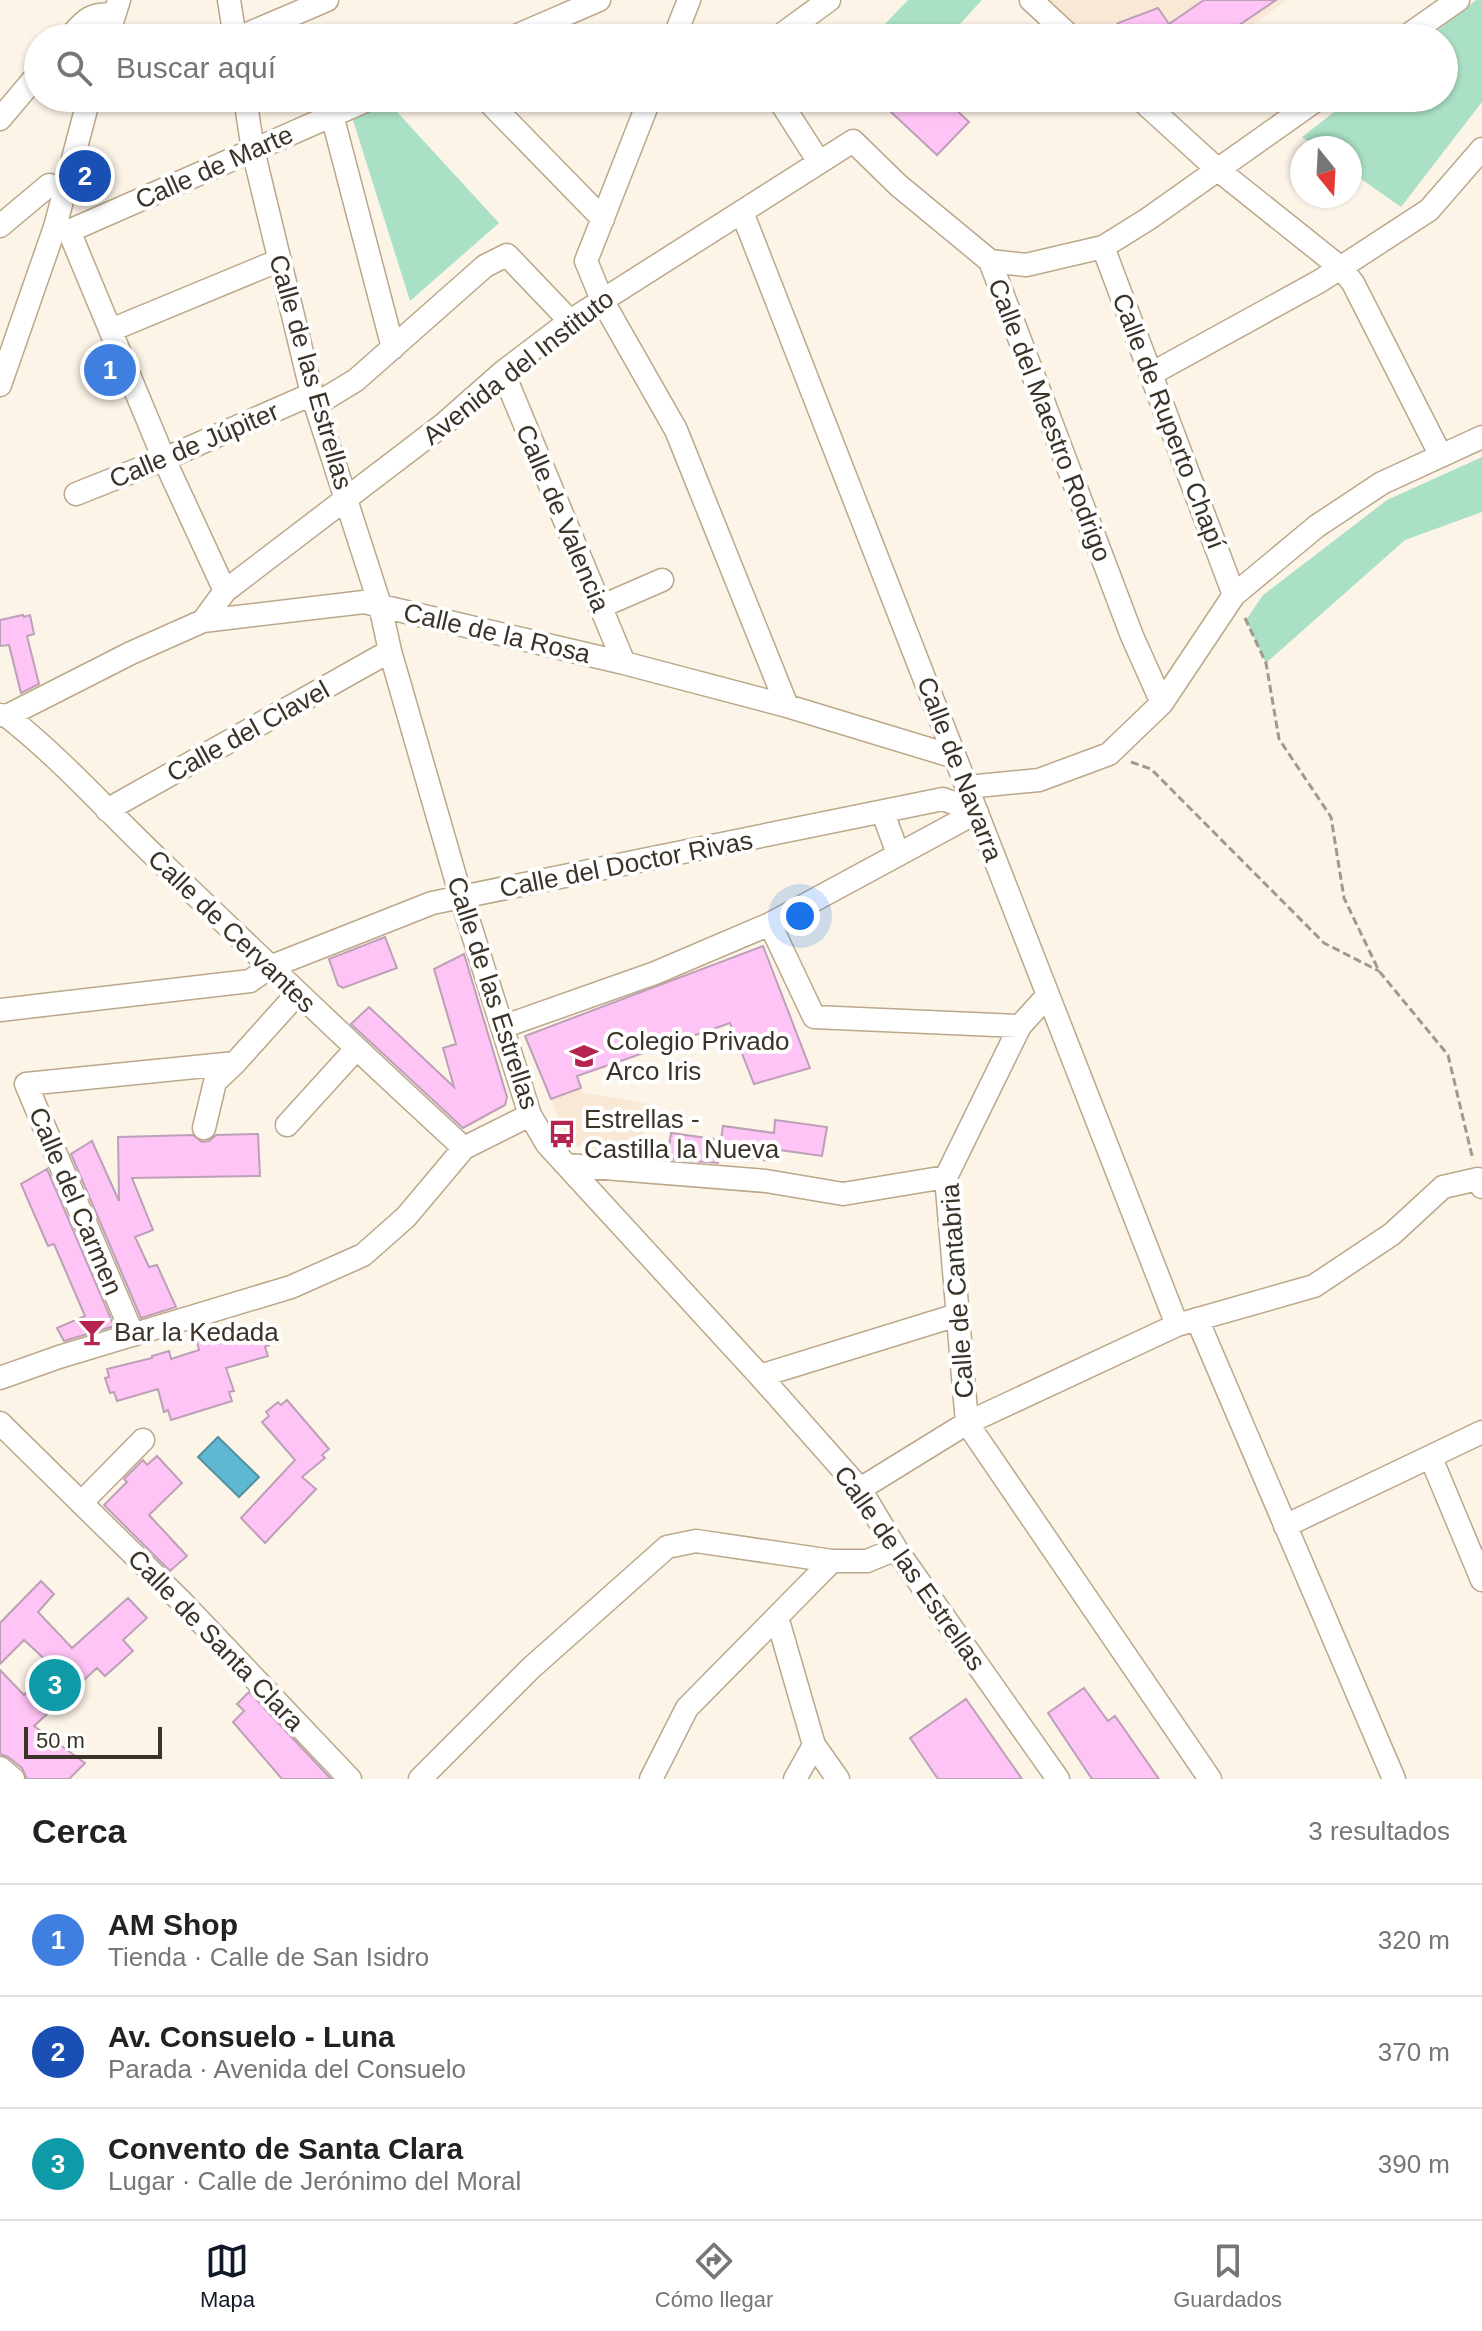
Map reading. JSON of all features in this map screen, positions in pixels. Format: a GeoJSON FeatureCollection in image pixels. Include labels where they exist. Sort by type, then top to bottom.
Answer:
{"type":"FeatureCollection","features":[{"type":"Feature","properties":{"kind":"street"},"geometry":{"type":"LineString","coordinates":[[229,0],[233,24]]}},
{"type":"Feature","properties":{"kind":"street"},"geometry":{"type":"LineString","coordinates":[[270,24],[327,0]]}},
{"type":"Feature","properties":{"kind":"street"},"geometry":{"type":"LineString","coordinates":[[543,24],[599,0]]}},
{"type":"Feature","properties":{"kind":"street"},"geometry":{"type":"LineString","coordinates":[[680,24],[689,0]]}},
{"type":"Feature","properties":{"kind":"street"},"geometry":{"type":"LineString","coordinates":[[796,24],[829,0]]}},
{"type":"Feature","properties":{"kind":"street"},"geometry":{"type":"LineString","coordinates":[[1031,0],[1057,24]]}},
{"type":"Feature","properties":{"kind":"street"},"geometry":{"type":"LineString","coordinates":[[1424,24],[1458,0]]}},
{"type":"Feature","properties":{"kind":"street"},"geometry":{"type":"LineString","coordinates":[[80,24],[98,13],[117,8]]}},
{"type":"Feature","properties":{"kind":"street"},"geometry":{"type":"LineString","coordinates":[[0,119],[24,91]]}},
{"type":"Feature","properties":{"kind":"street"},"geometry":{"type":"LineString","coordinates":[[0,385],[62,229],[65,189],[88,112]]}},
{"type":"Feature","properties":{"kind":"street","name":"Calle de las Estrellas"},"geometry":{"type":"LineString","coordinates":[[247,112],[253,150],[314,400],[380,605],[390,651],[461,897],[530,1115],[547,1144],[860,1489],[896,1549],[1058,1779]]}},
{"type":"Feature","properties":{"kind":"street","name":"Calle de Marte"},"geometry":{"type":"LineString","coordinates":[[62,229],[339,112]]}},
{"type":"Feature","properties":{"kind":"street"},"geometry":{"type":"LineString","coordinates":[[499,112],[603,219]]}},
{"type":"Feature","properties":{"kind":"street"},"geometry":{"type":"LineString","coordinates":[[645,112],[586,261],[602,300],[676,430],[787,706]]}},
{"type":"Feature","properties":{"kind":"street"},"geometry":{"type":"LineString","coordinates":[[787,112],[819,162]]}},
{"type":"Feature","properties":{"kind":"street"},"geometry":{"type":"LineString","coordinates":[[1154,112],[1217,169],[1341,268],[1353,283],[1441,456]]}},
{"type":"Feature","properties":{"kind":"street"},"geometry":{"type":"LineString","coordinates":[[990,261],[1026,265],[1103,247],[1148,219],[1299,112]]}},
{"type":"Feature","properties":{"kind":"street"},"geometry":{"type":"LineString","coordinates":[[332,115],[393,348]]}},
{"type":"Feature","properties":{"kind":"street","name":"Avenida del Instituto"},"geometry":{"type":"LineString","coordinates":[[203,621],[225,591],[444,424],[503,372],[570,321],[853,141]]}},
{"type":"Feature","properties":{"kind":"street","name":"Calle del Maestro Rodrigo"},"geometry":{"type":"LineString","coordinates":[[853,141],[898,185],[990,261],[1132,636],[1162,703]]}},
{"type":"Feature","properties":{"kind":"street"},"geometry":{"type":"LineString","coordinates":[[1151,374],[1341,268],[1429,210],[1482,149]]}},
{"type":"Feature","properties":{"kind":"street"},"geometry":{"type":"LineString","coordinates":[[0,226],[49,185],[65,189]]}},
{"type":"Feature","properties":{"kind":"street","name":"Calle de Navarra"},"geometry":{"type":"LineString","coordinates":[[742,212],[1048,995],[1187,1322],[1285,1526],[1394,1779]]}},
{"type":"Feature","properties":{"kind":"street"},"geometry":{"type":"LineString","coordinates":[[62,229],[111,330],[164,459],[225,591]]}},
{"type":"Feature","properties":{"kind":"street","name":"Calle de Ruperto Chapí"},"geometry":{"type":"LineString","coordinates":[[1103,247],[1234,595]]}},
{"type":"Feature","properties":{"kind":"street","name":"Calle de Júpiter"},"geometry":{"type":"LineString","coordinates":[[76,494],[314,400],[356,380],[485,266],[507,255],[570,321]]}},
{"type":"Feature","properties":{"kind":"street"},"geometry":{"type":"LineString","coordinates":[[111,330],[280,260]]}},
{"type":"Feature","properties":{"kind":"street","name":"Calle de Valencia"},"geometry":{"type":"LineString","coordinates":[[503,372],[624,663]]}},
{"type":"Feature","properties":{"kind":"street"},"geometry":{"type":"LineString","coordinates":[[967,787],[1039,780],[1109,754],[1162,703],[1234,595],[1317,526],[1382,483],[1482,437]]}},
{"type":"Feature","properties":{"kind":"street"},"geometry":{"type":"LineString","coordinates":[[600,607],[662,580]]}},
{"type":"Feature","properties":{"kind":"street","name":"Calle de la Rosa"},"geometry":{"type":"LineString","coordinates":[[203,621],[364,602],[624,663],[787,706],[955,757]]}},
{"type":"Feature","properties":{"kind":"street"},"geometry":{"type":"LineString","coordinates":[[3,715],[203,621]]}},
{"type":"Feature","properties":{"kind":"street","name":"Calle del Clavel"},"geometry":{"type":"LineString","coordinates":[[107,810],[390,651]]}},
{"type":"Feature","properties":{"kind":"street","name":"Calle de Cervantes"},"geometry":{"type":"LineString","coordinates":[[3,715],[43,744],[297,994],[464,1148]]}},
{"type":"Feature","properties":{"kind":"street","name":"Calle del Doctor Rivas"},"geometry":{"type":"LineString","coordinates":[[0,1010],[250,981],[270,967],[432,903],[943,799],[977,812]]}},
{"type":"Feature","properties":{"kind":"street"},"geometry":{"type":"LineString","coordinates":[[502,1027],[655,973],[770,924],[977,812]]}},
{"type":"Feature","properties":{"kind":"street"},"geometry":{"type":"LineString","coordinates":[[883,813],[898,854]]}},
{"type":"Feature","properties":{"kind":"street"},"geometry":{"type":"LineString","coordinates":[[770,924],[814,1017],[1020,1026]]}},
{"type":"Feature","properties":{"kind":"street"},"geometry":{"type":"LineString","coordinates":[[204,1128],[215,1082],[297,994]]}},
{"type":"Feature","properties":{"kind":"street","name":"Calle de Cantabria"},"geometry":{"type":"LineString","coordinates":[[967,1423],[946,1177],[1020,1026],[1048,995]]}},
{"type":"Feature","properties":{"kind":"street"},"geometry":{"type":"LineString","coordinates":[[287,1125],[356,1049]]}},
{"type":"Feature","properties":{"kind":"street","name":"Calle del Carmen"},"geometry":{"type":"LineString","coordinates":[[133,1335],[26,1084],[235,1063]]}},
{"type":"Feature","properties":{"kind":"street"},"geometry":{"type":"LineString","coordinates":[[0,1378],[59,1357],[291,1287],[363,1255],[406,1217],[464,1148],[530,1115]]}},
{"type":"Feature","properties":{"kind":"street"},"geometry":{"type":"LineString","coordinates":[[567,1165],[766,1181],[843,1194],[946,1177]]}},
{"type":"Feature","properties":{"kind":"street"},"geometry":{"type":"LineString","coordinates":[[860,1489],[967,1423],[1187,1322],[1314,1286],[1392,1234],[1443,1187],[1480,1183]]}},
{"type":"Feature","properties":{"kind":"street"},"geometry":{"type":"LineString","coordinates":[[760,1376],[957,1315]]}},
{"type":"Feature","properties":{"kind":"street","name":"Calle de Santa Clara"},"geometry":{"type":"LineString","coordinates":[[0,1423],[182,1602],[350,1779]]}},
{"type":"Feature","properties":{"kind":"street"},"geometry":{"type":"LineString","coordinates":[[967,1423],[1210,1779]]}},
{"type":"Feature","properties":{"kind":"street"},"geometry":{"type":"LineString","coordinates":[[1285,1526],[1482,1432]]}},
{"type":"Feature","properties":{"kind":"street"},"geometry":{"type":"LineString","coordinates":[[81,1503],[143,1440]]}},
{"type":"Feature","properties":{"kind":"street"},"geometry":{"type":"LineString","coordinates":[[1431,1458],[1482,1580]]}},
{"type":"Feature","properties":{"kind":"street"},"geometry":{"type":"LineString","coordinates":[[420,1779],[531,1668],[667,1547],[696,1541],[832,1561],[867,1561],[896,1549]]}},
{"type":"Feature","properties":{"kind":"street"},"geometry":{"type":"LineString","coordinates":[[651,1779],[687,1708],[832,1561]]}},
{"type":"Feature","properties":{"kind":"street"},"geometry":{"type":"LineString","coordinates":[[777,1617],[814,1745],[838,1779]]}},
{"type":"Feature","properties":{"kind":"street"},"geometry":{"type":"LineString","coordinates":[[795,1779],[814,1745]]}},
{"type":"Feature","properties":{"kind":"street"},"geometry":{"type":"LineString","coordinates":[[0,1768],[13,1779]]}},
{"type":"Feature","properties":{"kind":"path"},"geometry":{"type":"LineString","coordinates":[[1234,595],[1266,663],[1279,739],[1331,817],[1344,898],[1379,971],[1448,1055],[1480,1183]]}},
{"type":"Feature","properties":{"kind":"path"},"geometry":{"type":"LineString","coordinates":[[1109,754],[1151,769],[1324,943],[1379,971]]}},
{"type":"Feature","properties":{"kind":"shaded area"},"geometry":{"type":"Polygon","coordinates":[[[1046,0],[1287,0],[1254,24],[1073,24],[1046,0]]]}},
{"type":"Feature","properties":{"kind":"shaded area","name":"Colegio Privado Arco Iris"},"geometry":{"type":"Polygon","coordinates":[[[693,974],[713,1029],[577,1077],[582,1092],[648,1104],[639,1156],[570,1145],[525,1036],[693,974]]]}},
{"type":"Feature","properties":{"kind":"green space"},"geometry":{"type":"Polygon","coordinates":[[[908,0],[982,0],[960,24],[885,24],[908,0]]]}},
{"type":"Feature","properties":{"kind":"green space"},"geometry":{"type":"Polygon","coordinates":[[[1476,0],[1482,0],[1482,102],[1401,207],[1362,179],[1362,136],[1303,136],[1334,112],[1458,112],[1458,24],[1446,24],[1476,0]]]}},
{"type":"Feature","properties":{"kind":"green space"},"geometry":{"type":"Polygon","coordinates":[[[363,112],[397,112],[499,223],[410,301],[352,117],[363,112]]]}},
{"type":"Feature","properties":{"kind":"green space"},"geometry":{"type":"Polygon","coordinates":[[[1482,457],[1482,512],[1405,540],[1266,663],[1246,620],[1263,595],[1387,500],[1482,457]]]}},
{"type":"Feature","properties":{"kind":"water"},"geometry":{"type":"Polygon","coordinates":[[[218,1437],[259,1477],[239,1497],[198,1457],[218,1437]]]}},
{"type":"Feature","properties":{"kind":"building"},"geometry":{"type":"Polygon","coordinates":[[[1204,0],[1276,0],[1241,24],[1169,24],[1204,0]]]}},
{"type":"Feature","properties":{"kind":"building"},"geometry":{"type":"Polygon","coordinates":[[[1158,8],[1169,24],[1117,24],[1118,23],[1158,8]]]}},
{"type":"Feature","properties":{"kind":"building"},"geometry":{"type":"Polygon","coordinates":[[[891,112],[959,112],[969,122],[937,155],[891,112]]]}},
{"type":"Feature","properties":{"kind":"building"},"geometry":{"type":"Polygon","coordinates":[[[30,615],[34,634],[27,636],[39,684],[21,693],[9,645],[0,646],[0,620],[30,615]]]}},
{"type":"Feature","properties":{"kind":"building"},"geometry":{"type":"Polygon","coordinates":[[[385,937],[397,968],[343,988],[338,985],[329,959],[385,937]]]}},
{"type":"Feature","properties":{"kind":"building"},"geometry":{"type":"Polygon","coordinates":[[[763,946],[810,1068],[754,1084],[730,1023],[577,1076],[581,1088],[551,1099],[525,1036],[763,946]]]}},
{"type":"Feature","properties":{"kind":"building"},"geometry":{"type":"Polygon","coordinates":[[[464,954],[507,1097],[505,1105],[463,1128],[351,1024],[369,1007],[454,1087],[443,1048],[456,1044],[434,969],[464,954]]]}},
{"type":"Feature","properties":{"kind":"building"},"geometry":{"type":"Polygon","coordinates":[[[775,1120],[827,1127],[822,1156],[772,1149],[770,1161],[719,1154],[718,1163],[667,1159],[671,1133],[721,1140],[723,1126],[774,1133],[775,1120]]]}},
{"type":"Feature","properties":{"kind":"building"},"geometry":{"type":"Polygon","coordinates":[[[258,1134],[260,1176],[132,1178],[153,1230],[135,1237],[149,1267],[157,1265],[176,1307],[141,1318],[71,1154],[92,1141],[119,1201],[118,1137],[193,1135],[202,1142],[216,1135],[258,1134]]]}},
{"type":"Feature","properties":{"kind":"building"},"geometry":{"type":"Polygon","coordinates":[[[47,1169],[114,1326],[64,1341],[57,1328],[85,1316],[54,1244],[48,1246],[21,1184],[47,1169]]]}},
{"type":"Feature","properties":{"kind":"building"},"geometry":{"type":"Polygon","coordinates":[[[258,1324],[260,1332],[265,1331],[268,1356],[226,1368],[234,1391],[229,1392],[232,1401],[171,1420],[168,1410],[164,1412],[158,1389],[117,1401],[114,1392],[110,1393],[105,1378],[109,1377],[107,1369],[169,1351],[171,1359],[199,1350],[197,1342],[213,1337],[214,1340],[258,1324]]]}},
{"type":"Feature","properties":{"kind":"building"},"geometry":{"type":"Polygon","coordinates":[[[287,1400],[329,1449],[322,1455],[325,1458],[302,1477],[316,1489],[265,1543],[241,1518],[295,1460],[262,1422],[269,1416],[266,1412],[278,1402],[281,1405],[287,1400]]]}},
{"type":"Feature","properties":{"kind":"building"},"geometry":{"type":"Polygon","coordinates":[[[157,1456],[182,1483],[149,1515],[187,1556],[170,1571],[104,1505],[143,1460],[147,1465],[157,1456]]]}},
{"type":"Feature","properties":{"kind":"building"},"geometry":{"type":"Polygon","coordinates":[[[41,1581],[54,1594],[38,1612],[72,1648],[128,1598],[147,1618],[123,1640],[133,1651],[105,1676],[97,1668],[34,1726],[85,1763],[69,1779],[27,1779],[22,1768],[0,1754],[0,1670],[24,1695],[53,1667],[24,1640],[0,1664],[0,1623],[41,1581]]]}},
{"type":"Feature","properties":{"kind":"building"},"geometry":{"type":"Polygon","coordinates":[[[1084,1688],[1108,1721],[1115,1716],[1159,1779],[1092,1779],[1048,1713],[1084,1688]]]}},
{"type":"Feature","properties":{"kind":"building"},"geometry":{"type":"Polygon","coordinates":[[[249,1692],[331,1779],[282,1779],[233,1722],[244,1711],[237,1704],[249,1692]]]}},
{"type":"Feature","properties":{"kind":"building"},"geometry":{"type":"Polygon","coordinates":[[[966,1699],[1022,1779],[938,1779],[910,1738],[966,1699]]]}},
{"type":"Feature","properties":{"kind":"place","name":"Av. Consuelo - Luna"},"geometry":{"type":"Point","coordinates":[85,176]}},
{"type":"Feature","properties":{"kind":"place","name":"AM Shop"},"geometry":{"type":"Point","coordinates":[110,370]}},
{"type":"Feature","properties":{"kind":"place","name":"Colegio Privado Arco Iris"},"geometry":{"type":"Point","coordinates":[584,1056]}},
{"type":"Feature","properties":{"kind":"place","name":"Estrellas - Castilla la Nueva"},"geometry":{"type":"Point","coordinates":[562,1134]}},
{"type":"Feature","properties":{"kind":"place","name":"Bar la Kedada"},"geometry":{"type":"Point","coordinates":[92,1332]}},
{"type":"Feature","properties":{"kind":"place","name":"Convento de Santa Clara"},"geometry":{"type":"Point","coordinates":[55,1685]}}]}
